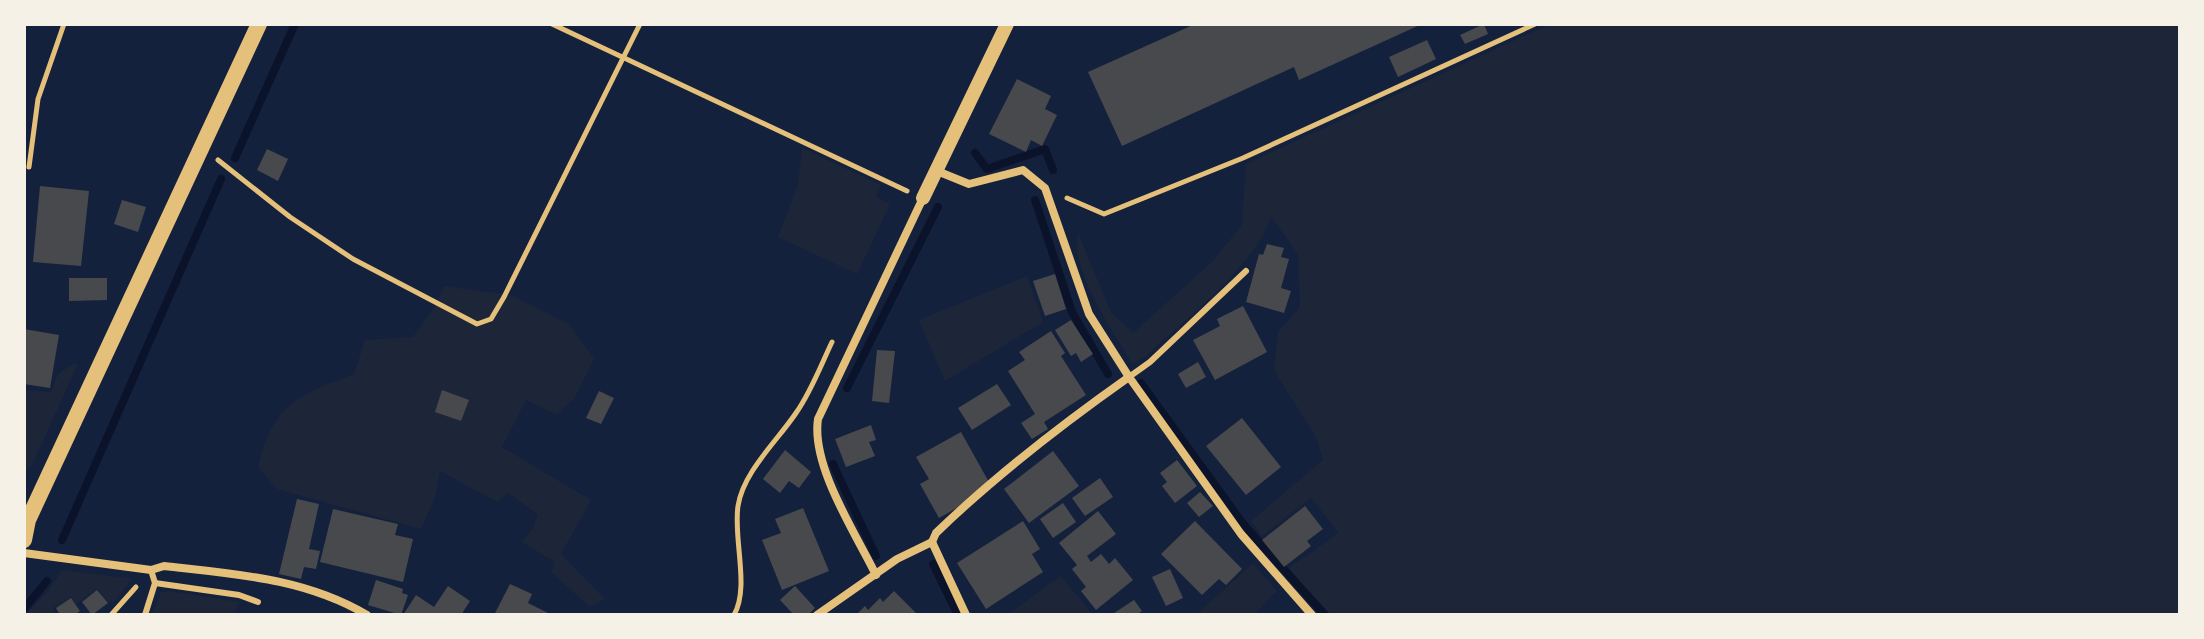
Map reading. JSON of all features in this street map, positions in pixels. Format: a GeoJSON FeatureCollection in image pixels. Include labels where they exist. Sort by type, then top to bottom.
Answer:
{"type":"FeatureCollection","features":[{"type":"Feature","properties":{"kind":"main road"},"geometry":{"type":"LineString","coordinates":[[24,540],[26,516],[259,24]]}},
{"type":"Feature","properties":{"kind":"street"},"geometry":{"type":"LineString","coordinates":[[876,575],[827,476],[816,436],[818,419],[1007,24]]}},
{"type":"Feature","properties":{"kind":"street"},"geometry":{"type":"LineString","coordinates":[[937,171],[969,184],[1023,170],[1045,188],[1089,314],[1129,377],[1241,534],[1312,615]]}},
{"type":"Feature","properties":{"kind":"street"},"geometry":{"type":"LineString","coordinates":[[817,615],[897,559],[932,542],[944,526],[1000,475],[1062,424],[1129,377]]}},
{"type":"Feature","properties":{"kind":"street"},"geometry":{"type":"LineString","coordinates":[[932,542],[966,615]]}},
{"type":"Feature","properties":{"kind":"street"},"geometry":{"type":"LineString","coordinates":[[24,553],[146,569],[164,566],[289,584],[341,601],[367,615]]}},
{"type":"Feature","properties":{"kind":"lane"},"geometry":{"type":"LineString","coordinates":[[1129,377],[1150,362],[1246,271]]}},
{"type":"Feature","properties":{"kind":"lane"},"geometry":{"type":"LineString","coordinates":[[146,569],[155,583],[239,595],[258,602]]}},
{"type":"Feature","properties":{"kind":"lane"},"geometry":{"type":"LineString","coordinates":[[145,615],[155,583]]}},
{"type":"Feature","properties":{"kind":"path"},"geometry":{"type":"LineString","coordinates":[[29,167],[38,99],[64,24]]}},
{"type":"Feature","properties":{"kind":"path"},"geometry":{"type":"LineString","coordinates":[[552,24],[923,198]]}},
{"type":"Feature","properties":{"kind":"path"},"geometry":{"type":"LineString","coordinates":[[201,147],[290,217],[353,259],[477,324],[491,319],[504,297],[640,24]]}},
{"type":"Feature","properties":{"kind":"path"},"geometry":{"type":"LineString","coordinates":[[1045,188],[1104,214],[1243,158],[1535,24]]}},
{"type":"Feature","properties":{"kind":"path"},"geometry":{"type":"LineString","coordinates":[[111,615],[141,581],[146,569]]}},
{"type":"Feature","properties":{"kind":"shaded area"},"geometry":{"type":"Polygon","coordinates":[[[1550,24],[2180,24],[2180,615],[1332,615],[1310,595],[1289,568],[1338,532],[1311,498],[1262,536],[1251,521],[1323,460],[1317,439],[1274,370],[1278,332],[1300,307],[1298,254],[1271,217],[1250,255],[1234,273],[1146,356],[1133,364],[1086,282],[1077,247],[1078,233],[1111,312],[1133,333],[1213,261],[1242,225],[1246,164],[1550,24]]]}},
{"type":"Feature","properties":{"kind":"shaded area"},"geometry":{"type":"Polygon","coordinates":[[[802,148],[881,185],[876,197],[890,204],[857,274],[778,237],[798,185],[802,148]]]}},
{"type":"Feature","properties":{"kind":"shaded area"},"geometry":{"type":"Polygon","coordinates":[[[1027,276],[1043,322],[945,381],[919,320],[1027,276]]]}},
{"type":"Feature","properties":{"kind":"shaded area"},"geometry":{"type":"Polygon","coordinates":[[[444,286],[510,295],[570,325],[594,359],[574,399],[557,415],[526,400],[502,447],[591,500],[561,554],[605,599],[590,607],[551,572],[555,562],[522,542],[533,528],[538,514],[508,493],[497,502],[440,471],[435,497],[421,529],[277,489],[258,467],[272,429],[290,405],[302,396],[354,374],[365,340],[413,337],[434,308],[444,286]]]}},
{"type":"Feature","properties":{"kind":"shaded area"},"geometry":{"type":"Polygon","coordinates":[[[74,363],[78,364],[31,467],[24,470],[24,390],[51,392],[58,374],[74,363]]]}},
{"type":"Feature","properties":{"kind":"shaded area"},"geometry":{"type":"Polygon","coordinates":[[[1253,563],[1277,591],[1254,615],[1196,615],[1253,563]]]}},
{"type":"Feature","properties":{"kind":"shaded area"},"geometry":{"type":"Polygon","coordinates":[[[62,570],[131,580],[115,601],[108,602],[97,589],[76,604],[71,597],[53,608],[56,615],[25,615],[47,593],[62,570]]]}},
{"type":"Feature","properties":{"kind":"shaded area"},"geometry":{"type":"Polygon","coordinates":[[[1061,576],[1093,615],[1007,615],[1061,576]]]}},
{"type":"Feature","properties":{"kind":"shaded area"},"geometry":{"type":"Polygon","coordinates":[[[161,592],[239,602],[234,615],[152,615],[161,592]]]}},
{"type":"Feature","properties":{"kind":"building"},"geometry":{"type":"Polygon","coordinates":[[[1195,24],[1422,24],[1299,80],[1294,67],[1122,146],[1088,72],[1195,24]]]}},
{"type":"Feature","properties":{"kind":"building"},"geometry":{"type":"Polygon","coordinates":[[[1484,24],[1488,34],[1465,44],[1460,35],[1484,24]]]}},
{"type":"Feature","properties":{"kind":"building"},"geometry":{"type":"Polygon","coordinates":[[[1427,40],[1436,59],[1398,77],[1389,57],[1427,40]]]}},
{"type":"Feature","properties":{"kind":"building"},"geometry":{"type":"Polygon","coordinates":[[[1017,79],[1051,96],[1045,109],[1057,115],[1042,146],[1031,140],[1026,152],[989,134],[1017,79]]]}},
{"type":"Feature","properties":{"kind":"building"},"geometry":{"type":"Polygon","coordinates":[[[267,149],[288,159],[278,181],[257,170],[267,149]]]}},
{"type":"Feature","properties":{"kind":"building"},"geometry":{"type":"Polygon","coordinates":[[[40,186],[89,191],[81,266],[33,262],[40,186]]]}},
{"type":"Feature","properties":{"kind":"building"},"geometry":{"type":"Polygon","coordinates":[[[122,200],[146,207],[138,232],[114,224],[122,200]]]}},
{"type":"Feature","properties":{"kind":"building"},"geometry":{"type":"Polygon","coordinates":[[[1267,244],[1284,248],[1281,257],[1289,259],[1281,288],[1291,291],[1284,313],[1246,302],[1259,254],[1263,255],[1267,244]]]}},
{"type":"Feature","properties":{"kind":"building"},"geometry":{"type":"Polygon","coordinates":[[[1055,274],[1066,309],[1045,316],[1033,281],[1055,274]]]}},
{"type":"Feature","properties":{"kind":"building"},"geometry":{"type":"Polygon","coordinates":[[[69,278],[107,278],[107,300],[69,301],[69,278]]]}},
{"type":"Feature","properties":{"kind":"building"},"geometry":{"type":"Polygon","coordinates":[[[1243,306],[1267,352],[1215,380],[1193,340],[1220,326],[1217,319],[1243,306]]]}},
{"type":"Feature","properties":{"kind":"building"},"geometry":{"type":"Polygon","coordinates":[[[1071,320],[1093,354],[1081,362],[1076,353],[1071,356],[1055,330],[1071,320]]]}},
{"type":"Feature","properties":{"kind":"building"},"geometry":{"type":"Polygon","coordinates":[[[24,329],[59,335],[50,388],[24,384],[24,329]]]}},
{"type":"Feature","properties":{"kind":"building"},"geometry":{"type":"Polygon","coordinates":[[[1051,331],[1065,353],[1061,356],[1086,395],[1044,422],[1048,429],[1032,439],[1021,423],[1035,414],[1008,371],[1025,360],[1019,352],[1051,331]]]}},
{"type":"Feature","properties":{"kind":"building"},"geometry":{"type":"Polygon","coordinates":[[[877,350],[895,351],[889,403],[872,401],[877,350]]]}},
{"type":"Feature","properties":{"kind":"building"},"geometry":{"type":"Polygon","coordinates":[[[1198,362],[1206,377],[1186,388],[1178,374],[1198,362]]]}},
{"type":"Feature","properties":{"kind":"building"},"geometry":{"type":"Polygon","coordinates":[[[997,384],[1011,405],[972,430],[958,408],[997,384]]]}},
{"type":"Feature","properties":{"kind":"building"},"geometry":{"type":"Polygon","coordinates":[[[442,390],[469,400],[461,421],[435,412],[442,390]]]}},
{"type":"Feature","properties":{"kind":"building"},"geometry":{"type":"Polygon","coordinates":[[[599,391],[614,398],[601,424],[586,418],[599,391]]]}},
{"type":"Feature","properties":{"kind":"building"},"geometry":{"type":"Polygon","coordinates":[[[1242,418],[1281,467],[1246,495],[1206,446],[1242,418]]]}},
{"type":"Feature","properties":{"kind":"building"},"geometry":{"type":"Polygon","coordinates":[[[871,425],[876,440],[869,442],[875,456],[846,467],[835,439],[871,425]]]}},
{"type":"Feature","properties":{"kind":"building"},"geometry":{"type":"Polygon","coordinates":[[[961,432],[990,484],[967,498],[969,501],[939,518],[920,484],[929,479],[916,457],[961,432]]]}},
{"type":"Feature","properties":{"kind":"building"},"geometry":{"type":"Polygon","coordinates":[[[785,450],[811,472],[799,488],[789,481],[780,493],[763,479],[785,450]]]}},
{"type":"Feature","properties":{"kind":"building"},"geometry":{"type":"Polygon","coordinates":[[[1053,451],[1079,486],[1029,523],[1004,489],[1053,451]]]}},
{"type":"Feature","properties":{"kind":"building"},"geometry":{"type":"Polygon","coordinates":[[[1177,460],[1197,486],[1175,503],[1162,486],[1167,482],[1160,473],[1177,460]]]}},
{"type":"Feature","properties":{"kind":"building"},"geometry":{"type":"Polygon","coordinates":[[[1100,478],[1113,497],[1085,516],[1072,498],[1100,478]]]}},
{"type":"Feature","properties":{"kind":"building"},"geometry":{"type":"Polygon","coordinates":[[[1200,492],[1213,506],[1199,517],[1187,503],[1200,492]]]}},
{"type":"Feature","properties":{"kind":"building"},"geometry":{"type":"Polygon","coordinates":[[[297,499],[319,504],[309,549],[320,551],[316,569],[304,567],[301,579],[279,574],[297,499]]]}},
{"type":"Feature","properties":{"kind":"building"},"geometry":{"type":"Polygon","coordinates":[[[1063,503],[1076,522],[1053,538],[1040,519],[1063,503]]]}},
{"type":"Feature","properties":{"kind":"building"},"geometry":{"type":"Polygon","coordinates":[[[1305,506],[1323,529],[1307,541],[1311,546],[1284,567],[1262,540],[1305,506]]]}},
{"type":"Feature","properties":{"kind":"building"},"geometry":{"type":"Polygon","coordinates":[[[803,508],[829,571],[782,590],[762,540],[781,533],[775,519],[803,508]]]}},
{"type":"Feature","properties":{"kind":"building"},"geometry":{"type":"Polygon","coordinates":[[[333,509],[398,524],[395,535],[413,539],[403,582],[320,562],[333,509]]]}},
{"type":"Feature","properties":{"kind":"building"},"geometry":{"type":"Polygon","coordinates":[[[1098,511],[1116,534],[1087,556],[1091,562],[1101,554],[1109,564],[1115,558],[1133,580],[1096,610],[1081,591],[1086,587],[1072,569],[1077,565],[1059,543],[1098,511]]]}},
{"type":"Feature","properties":{"kind":"building"},"geometry":{"type":"Polygon","coordinates":[[[1023,521],[1040,549],[1032,554],[1043,572],[986,609],[957,563],[1023,521]]]}},
{"type":"Feature","properties":{"kind":"building"},"geometry":{"type":"Polygon","coordinates":[[[1195,521],[1242,569],[1226,585],[1219,579],[1202,595],[1161,554],[1195,521]]]}},
{"type":"Feature","properties":{"kind":"building"},"geometry":{"type":"Polygon","coordinates":[[[1170,569],[1183,598],[1166,606],[1152,577],[1170,569]]]}},
{"type":"Feature","properties":{"kind":"building"},"geometry":{"type":"Polygon","coordinates":[[[376,580],[403,589],[402,593],[408,595],[401,615],[368,605],[376,580]]]}},
{"type":"Feature","properties":{"kind":"building"},"geometry":{"type":"Polygon","coordinates":[[[510,584],[532,594],[528,603],[552,615],[494,615],[510,584]]]}},
{"type":"Feature","properties":{"kind":"building"},"geometry":{"type":"Polygon","coordinates":[[[448,586],[470,601],[461,615],[403,615],[416,595],[434,607],[448,586]]]}},
{"type":"Feature","properties":{"kind":"building"},"geometry":{"type":"Polygon","coordinates":[[[795,586],[815,608],[808,615],[794,615],[780,600],[795,586]]]}},
{"type":"Feature","properties":{"kind":"building"},"geometry":{"type":"Polygon","coordinates":[[[97,590],[108,603],[92,615],[82,602],[97,590]]]}},
{"type":"Feature","properties":{"kind":"building"},"geometry":{"type":"Polygon","coordinates":[[[894,591],[918,615],[856,615],[865,606],[868,610],[880,598],[883,602],[894,591]]]}},
{"type":"Feature","properties":{"kind":"building"},"geometry":{"type":"Polygon","coordinates":[[[71,598],[80,611],[74,615],[60,615],[56,608],[71,598]]]}},
{"type":"Feature","properties":{"kind":"building"},"geometry":{"type":"Polygon","coordinates":[[[1134,600],[1142,611],[1136,615],[1111,615],[1134,600]]]}},
{"type":"Feature","properties":{"kind":"waterway"},"geometry":{"type":"LineString","coordinates":[[235,158],[295,24]]}},
{"type":"Feature","properties":{"kind":"waterway"},"geometry":{"type":"LineString","coordinates":[[975,153],[987,169],[1045,149],[1053,170]]}},
{"type":"Feature","properties":{"kind":"waterway"},"geometry":{"type":"LineString","coordinates":[[62,540],[221,179]]}},
{"type":"Feature","properties":{"kind":"waterway"},"geometry":{"type":"LineString","coordinates":[[1035,200],[1072,312],[1108,374]]}},
{"type":"Feature","properties":{"kind":"waterway"},"geometry":{"type":"LineString","coordinates":[[847,388],[938,207]]}},
{"type":"Feature","properties":{"kind":"waterway"},"geometry":{"type":"LineString","coordinates":[[1141,383],[1244,525],[1325,615]]}},
{"type":"Feature","properties":{"kind":"waterway"},"geometry":{"type":"LineString","coordinates":[[833,464],[876,556]]}},
{"type":"Feature","properties":{"kind":"waterway"},"geometry":{"type":"LineString","coordinates":[[933,564],[958,615]]}},
{"type":"Feature","properties":{"kind":"waterway"},"geometry":{"type":"LineString","coordinates":[[24,609],[47,581]]}}]}
